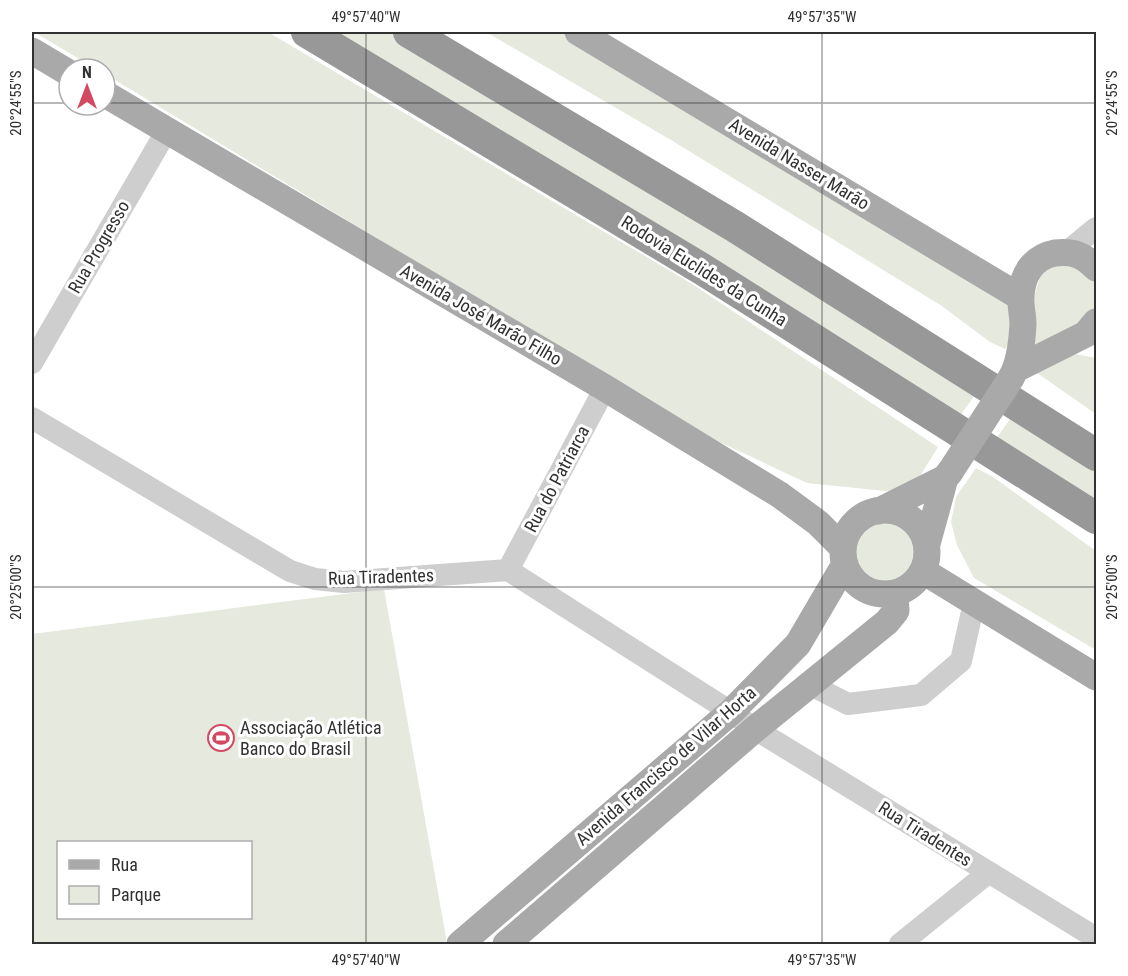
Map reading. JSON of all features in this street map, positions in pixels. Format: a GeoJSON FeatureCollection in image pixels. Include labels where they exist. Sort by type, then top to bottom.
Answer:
{"type":"FeatureCollection","features":[{"type":"Feature","properties":{"kind":"highway","name":"Rodovia Euclides da Cunha"},"geometry":{"type":"LineString","coordinates":[[307,32],[702,268],[1096,518]]}},
{"type":"Feature","properties":{"kind":"highway"},"geometry":{"type":"LineString","coordinates":[[409,32],[734,226],[1096,455]]}},
{"type":"Feature","properties":{"kind":"main road","name":"Avenida Nasser Marão"},"geometry":{"type":"LineString","coordinates":[[578,32],[1020,297]]}},
{"type":"Feature","properties":{"kind":"main road"},"geometry":{"type":"LineString","coordinates":[[32,51],[57,66]]}},
{"type":"Feature","properties":{"kind":"main road","name":"Avenida José Marão Filho"},"geometry":{"type":"LineString","coordinates":[[117,101],[605,388],[780,495],[837,541],[843,548],[844,558]]}},
{"type":"Feature","properties":{"kind":"main road"},"geometry":{"type":"LineString","coordinates":[[947,475],[879,511],[867,514],[850,530],[845,541],[844,558],[852,578],[864,588],[879,594],[895,593],[916,581],[923,571],[927,558],[927,544],[947,475],[1014,374],[1023,322],[1020,297],[1025,276],[1034,262],[1046,255],[1068,251],[1088,260],[1096,268]]}},
{"type":"Feature","properties":{"kind":"main road"},"geometry":{"type":"LineString","coordinates":[[1014,374],[1093,332]]}},
{"type":"Feature","properties":{"kind":"main road"},"geometry":{"type":"LineString","coordinates":[[879,511],[891,511],[909,518],[922,532],[927,544]]}},
{"type":"Feature","properties":{"kind":"main road","name":"Avenida Francisco de Vilar Horta"},"geometry":{"type":"LineString","coordinates":[[460,945],[731,712],[798,644],[844,558]]}},
{"type":"Feature","properties":{"kind":"main road"},"geometry":{"type":"LineString","coordinates":[[923,571],[1096,677]]}},
{"type":"Feature","properties":{"kind":"main road","name":"Avenida Francisco de Vilar Horta"},"geometry":{"type":"LineString","coordinates":[[506,945],[755,729],[888,622],[896,611],[895,593]]}},
{"type":"Feature","properties":{"kind":"main road"},"geometry":{"type":"LineString","coordinates":[[657,775],[676,798]]}},
{"type":"Feature","properties":{"kind":"main road"},"geometry":{"type":"LineString","coordinates":[[544,872],[564,895]]}},
{"type":"Feature","properties":{"kind":"street","name":"Rua Progresso"},"geometry":{"type":"LineString","coordinates":[[32,363],[167,130]]}},
{"type":"Feature","properties":{"kind":"street"},"geometry":{"type":"LineString","coordinates":[[1068,251],[1096,228]]}},
{"type":"Feature","properties":{"kind":"street","name":"Rua do Patriarca"},"geometry":{"type":"LineString","coordinates":[[508,570],[605,388]]}},
{"type":"Feature","properties":{"kind":"street","name":"Rua Tiradentes"},"geometry":{"type":"LineString","coordinates":[[32,418],[290,571],[315,579],[344,582],[508,570]]}},
{"type":"Feature","properties":{"kind":"street"},"geometry":{"type":"LineString","coordinates":[[508,570],[731,712]]}},
{"type":"Feature","properties":{"kind":"street"},"geometry":{"type":"LineString","coordinates":[[811,685],[848,704],[921,695],[961,661],[974,603]]}},
{"type":"Feature","properties":{"kind":"street","name":"Rua Tiradentes"},"geometry":{"type":"LineString","coordinates":[[731,712],[755,729],[1096,938]]}},
{"type":"Feature","properties":{"kind":"street"},"geometry":{"type":"LineString","coordinates":[[900,945],[988,873]]}},
{"type":"Feature","properties":{"kind":"green space"},"geometry":{"type":"Polygon","coordinates":[[[34,32],[268,32],[692,284],[938,447],[912,489],[895,492],[807,483],[696,431],[117,81],[117,57],[76,57],[34,32]]]}},
{"type":"Feature","properties":{"kind":"green space"},"geometry":{"type":"Polygon","coordinates":[[[329,32],[391,32],[731,234],[977,392],[960,416],[329,32]]]}},
{"type":"Feature","properties":{"kind":"green space"},"geometry":{"type":"Polygon","coordinates":[[[486,32],[563,32],[996,292],[1014,313],[1017,331],[1005,349],[990,342],[942,306],[671,140],[486,32]]]}},
{"type":"Feature","properties":{"kind":"green space"},"geometry":{"type":"Polygon","coordinates":[[[1070,261],[1096,280],[1095,314],[1024,356],[1031,312],[1040,278],[1049,267],[1070,261]]]}},
{"type":"Feature","properties":{"kind":"green space"},"geometry":{"type":"Polygon","coordinates":[[[1065,352],[1096,358],[1096,414],[1037,373],[1065,352]]]}},
{"type":"Feature","properties":{"kind":"green space"},"geometry":{"type":"Polygon","coordinates":[[[1013,415],[1096,467],[1096,503],[995,440],[1013,415]]]}},
{"type":"Feature","properties":{"kind":"green space"},"geometry":{"type":"Polygon","coordinates":[[[976,468],[993,477],[1096,551],[1096,650],[974,578],[957,545],[951,522],[956,497],[976,468]]]}},
{"type":"Feature","properties":{"kind":"green space"},"geometry":{"type":"Polygon","coordinates":[[[878,515],[892,515],[906,521],[916,531],[922,545],[922,559],[916,573],[906,583],[892,589],[878,589],[864,583],[854,573],[848,559],[848,545],[854,531],[864,521],[878,515]]]}},
{"type":"Feature","properties":{"kind":"green space","name":"Associação Atlética Banco do Brasil"},"geometry":{"type":"Polygon","coordinates":[[[384,589],[447,943],[32,944],[32,634],[384,589]]]}},
{"type":"Feature","properties":{"kind":"place","name":"Associação Atlética Banco do Brasil"},"geometry":{"type":"Point","coordinates":[221,738]}}]}
